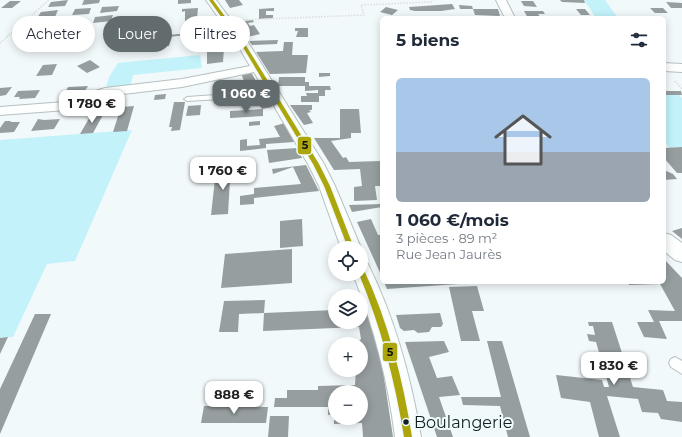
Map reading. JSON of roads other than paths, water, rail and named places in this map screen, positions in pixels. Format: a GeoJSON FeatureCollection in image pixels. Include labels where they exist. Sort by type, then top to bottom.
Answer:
{"type":"FeatureCollection","features":[{"type":"Feature","properties":{"kind":"street"},"geometry":{"type":"LineString","coordinates":[[211,0],[228,22],[316,164],[327,186],[348,241]]}},
{"type":"Feature","properties":{"kind":"street"},"geometry":{"type":"LineString","coordinates":[[501,0],[509,16]]}},
{"type":"Feature","properties":{"kind":"street"},"geometry":{"type":"LineString","coordinates":[[666,67],[682,68]]}},
{"type":"Feature","properties":{"kind":"street"},"geometry":{"type":"LineString","coordinates":[[0,111],[80,105],[105,92],[190,82],[257,68]]}},
{"type":"Feature","properties":{"kind":"street"},"geometry":{"type":"LineString","coordinates":[[666,242],[682,254]]}},
{"type":"Feature","properties":{"kind":"street"},"geometry":{"type":"LineString","coordinates":[[365,281],[398,374],[408,437]]}},
{"type":"Feature","properties":{"kind":"lane"},"geometry":{"type":"LineString","coordinates":[[187,99],[256,95],[272,92]]}},
{"type":"Feature","properties":{"kind":"place","name":"Boulangerie"},"geometry":{"type":"Point","coordinates":[406,422]}}]}
